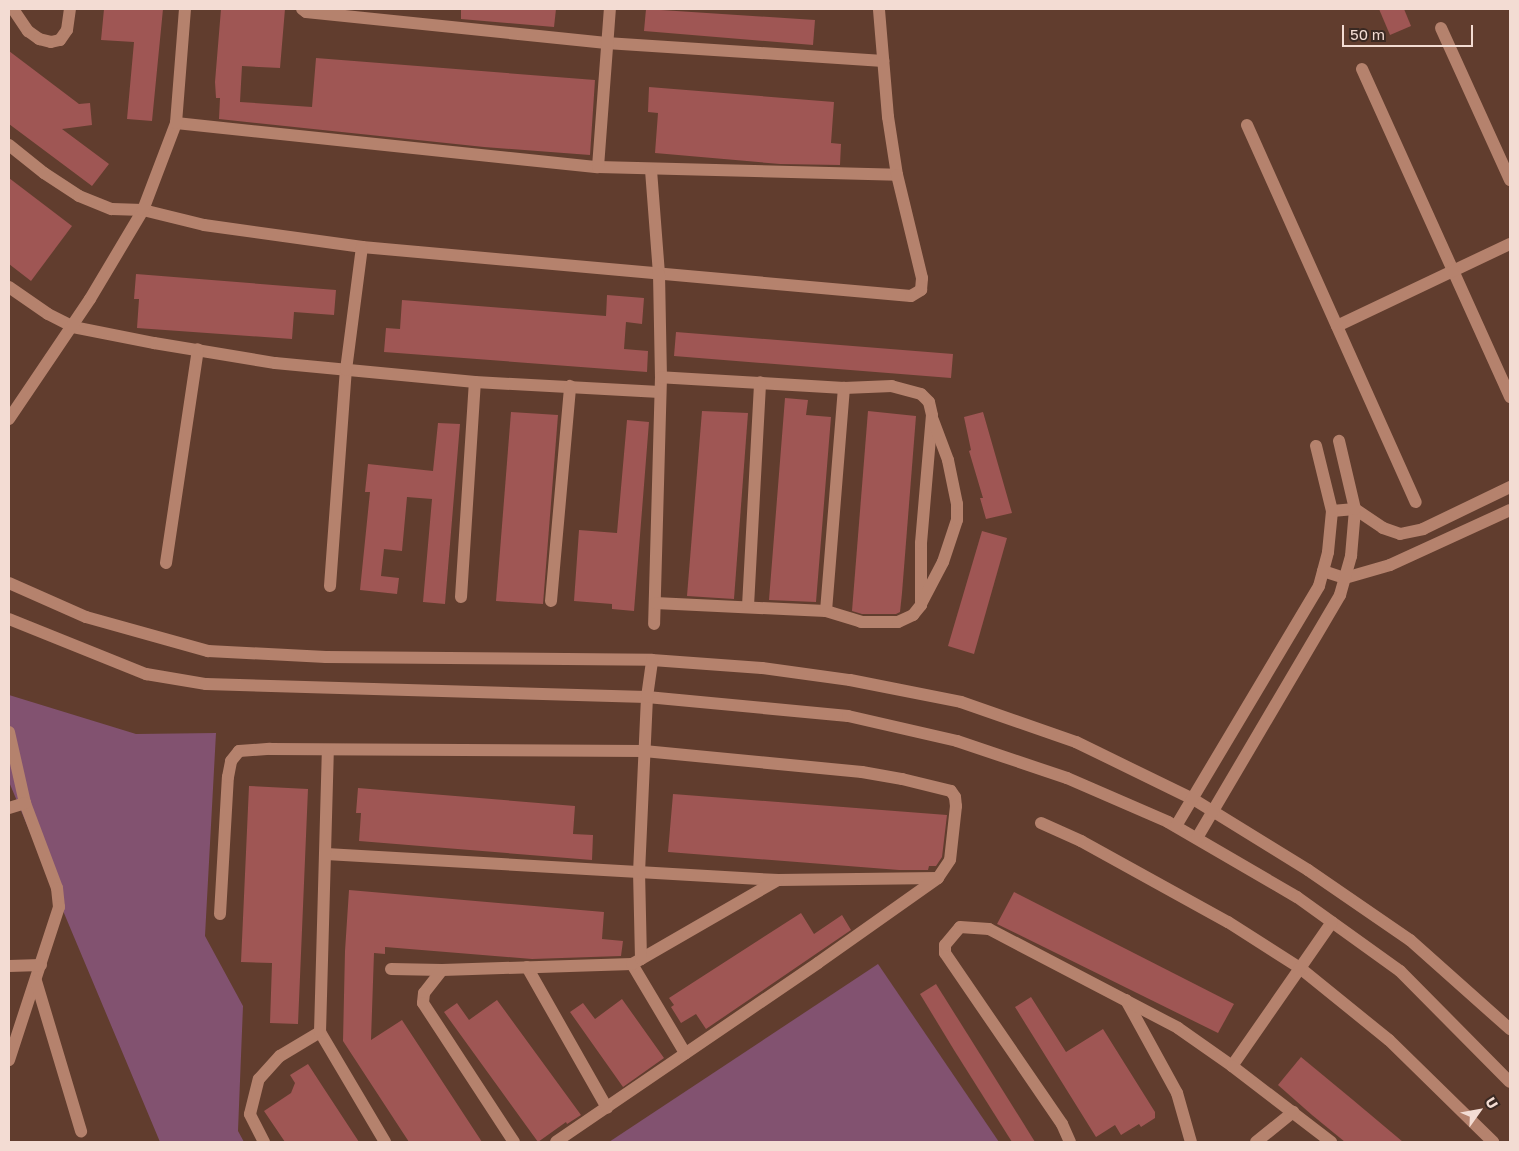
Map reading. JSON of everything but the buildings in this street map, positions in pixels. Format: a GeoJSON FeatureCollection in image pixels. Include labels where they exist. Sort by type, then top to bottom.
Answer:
{"type":"FeatureCollection","features":[{"type":"Feature","properties":{"kind":"street"},"geometry":{"type":"LineString","coordinates":[[13,9],[28,31],[39,39],[51,42],[60,40],[67,30],[70,9]]}},
{"type":"Feature","properties":{"kind":"street"},"geometry":{"type":"LineString","coordinates":[[9,419],[73,326],[143,210],[176,123],[185,9]]}},
{"type":"Feature","properties":{"kind":"street"},"geometry":{"type":"LineString","coordinates":[[302,9],[306,12],[606,43],[883,61]]}},
{"type":"Feature","properties":{"kind":"street"},"geometry":{"type":"LineString","coordinates":[[598,167],[610,9]]}},
{"type":"Feature","properties":{"kind":"street"},"geometry":{"type":"LineString","coordinates":[[9,144],[44,173],[79,196],[112,209],[143,210],[204,225],[362,247],[911,296],[921,290],[922,278],[897,176],[888,117],[879,9]]}},
{"type":"Feature","properties":{"kind":"street"},"geometry":{"type":"LineString","coordinates":[[1441,28],[1510,180]]}},
{"type":"Feature","properties":{"kind":"street"},"geometry":{"type":"LineString","coordinates":[[1362,69],[1510,397]]}},
{"type":"Feature","properties":{"kind":"street"},"geometry":{"type":"LineString","coordinates":[[176,123],[598,167],[897,176]]}},
{"type":"Feature","properties":{"kind":"street"},"geometry":{"type":"LineString","coordinates":[[1247,125],[1416,502]]}},
{"type":"Feature","properties":{"kind":"street"},"geometry":{"type":"LineString","coordinates":[[651,170],[659,274],[660,377],[654,624]]}},
{"type":"Feature","properties":{"kind":"street"},"geometry":{"type":"LineString","coordinates":[[1337,326],[1510,244]]}},
{"type":"Feature","properties":{"kind":"street"},"geometry":{"type":"LineString","coordinates":[[330,586],[346,370],[362,247]]}},
{"type":"Feature","properties":{"kind":"street"},"geometry":{"type":"LineString","coordinates":[[9,287],[48,314],[73,326],[275,363],[475,382],[660,392]]}},
{"type":"Feature","properties":{"kind":"street"},"geometry":{"type":"LineString","coordinates":[[166,563],[198,350]]}},
{"type":"Feature","properties":{"kind":"street"},"geometry":{"type":"LineString","coordinates":[[655,603],[826,611],[861,622],[898,622],[913,615],[921,606],[943,562],[957,520],[957,504],[948,460],[932,416],[929,402],[920,394],[892,386],[844,388],[660,377]]}},
{"type":"Feature","properties":{"kind":"street"},"geometry":{"type":"LineString","coordinates":[[461,597],[475,382]]}},
{"type":"Feature","properties":{"kind":"street"},"geometry":{"type":"LineString","coordinates":[[748,606],[760,382]]}},
{"type":"Feature","properties":{"kind":"street"},"geometry":{"type":"LineString","coordinates":[[551,601],[570,386]]}},
{"type":"Feature","properties":{"kind":"street"},"geometry":{"type":"LineString","coordinates":[[826,611],[844,388]]}},
{"type":"Feature","properties":{"kind":"street"},"geometry":{"type":"LineString","coordinates":[[921,606],[921,543],[932,416]]}},
{"type":"Feature","properties":{"kind":"street"},"geometry":{"type":"LineString","coordinates":[[1197,838],[1340,595],[1351,556],[1355,509],[1338,441]]}},
{"type":"Feature","properties":{"kind":"street"},"geometry":{"type":"LineString","coordinates":[[1176,826],[1319,586],[1328,552],[1332,511],[1316,446]]}},
{"type":"Feature","properties":{"kind":"street"},"geometry":{"type":"LineString","coordinates":[[1332,511],[1355,509],[1383,528],[1400,534],[1423,529],[1510,487]]}},
{"type":"Feature","properties":{"kind":"street"},"geometry":{"type":"LineString","coordinates":[[1323,571],[1345,578],[1390,564],[1510,510]]}},
{"type":"Feature","properties":{"kind":"street"},"geometry":{"type":"LineString","coordinates":[[9,583],[86,617],[208,651],[326,657],[652,660],[762,668],[850,680],[961,702],[1076,742],[1193,799],[1308,870],[1410,940],[1510,1029]]}},
{"type":"Feature","properties":{"kind":"street"},"geometry":{"type":"LineString","coordinates":[[9,619],[146,674],[206,684],[647,697],[848,716],[957,741],[1067,778],[1176,826],[1297,896],[1400,971],[1510,1082]]}},
{"type":"Feature","properties":{"kind":"street"},"geometry":{"type":"LineString","coordinates":[[652,660],[647,697],[644,751],[636,962],[685,1053]]}},
{"type":"Feature","properties":{"kind":"street"},"geometry":{"type":"LineString","coordinates":[[9,732],[25,803],[57,888],[59,907],[9,1060]]}},
{"type":"Feature","properties":{"kind":"street"},"geometry":{"type":"LineString","coordinates":[[220,914],[231,761],[240,752],[255,750],[644,751],[862,772],[944,788],[955,797],[956,806],[950,860],[938,878],[818,963],[556,1142]]}},
{"type":"Feature","properties":{"kind":"street"},"geometry":{"type":"LineString","coordinates":[[328,750],[320,1032],[386,1142]]}},
{"type":"Feature","properties":{"kind":"street"},"geometry":{"type":"LineString","coordinates":[[9,808],[25,803]]}},
{"type":"Feature","properties":{"kind":"street"},"geometry":{"type":"LineString","coordinates":[[1041,823],[1081,841],[1220,918],[1300,968],[1389,1040],[1493,1142]]}},
{"type":"Feature","properties":{"kind":"street"},"geometry":{"type":"LineString","coordinates":[[326,854],[778,880],[938,878]]}},
{"type":"Feature","properties":{"kind":"street"},"geometry":{"type":"LineString","coordinates":[[391,969],[442,970],[636,962],[778,880]]}},
{"type":"Feature","properties":{"kind":"street"},"geometry":{"type":"LineString","coordinates":[[1232,1066],[1332,922]]}},
{"type":"Feature","properties":{"kind":"street"},"geometry":{"type":"LineString","coordinates":[[1070,1142],[1062,1124],[950,961],[944,949],[945,945],[960,927],[989,929],[1178,1028],[1294,1112],[1331,1142]]}},
{"type":"Feature","properties":{"kind":"street"},"geometry":{"type":"LineString","coordinates":[[9,966],[41,965]]}},
{"type":"Feature","properties":{"kind":"street"},"geometry":{"type":"LineString","coordinates":[[527,967],[608,1108]]}},
{"type":"Feature","properties":{"kind":"street"},"geometry":{"type":"LineString","coordinates":[[442,970],[424,993],[423,1003],[514,1142]]}},
{"type":"Feature","properties":{"kind":"street"},"geometry":{"type":"LineString","coordinates":[[36,981],[81,1131]]}},
{"type":"Feature","properties":{"kind":"street"},"geometry":{"type":"LineString","coordinates":[[1126,1000],[1177,1093],[1191,1142]]}},
{"type":"Feature","properties":{"kind":"street"},"geometry":{"type":"LineString","coordinates":[[264,1142],[250,1114],[259,1079],[280,1056],[320,1032]]}},
{"type":"Feature","properties":{"kind":"street"},"geometry":{"type":"LineString","coordinates":[[1256,1142],[1294,1112]]}},
{"type":"Feature","properties":{"kind":"shaded area"},"geometry":{"type":"Polygon","coordinates":[[[9,695],[136,734],[216,733],[205,936],[243,1006],[238,1131],[244,1142],[160,1142],[9,782],[9,695]]]}},
{"type":"Feature","properties":{"kind":"shaded area"},"geometry":{"type":"Polygon","coordinates":[[[878,964],[999,1142],[609,1142],[878,964]]]}}]}
